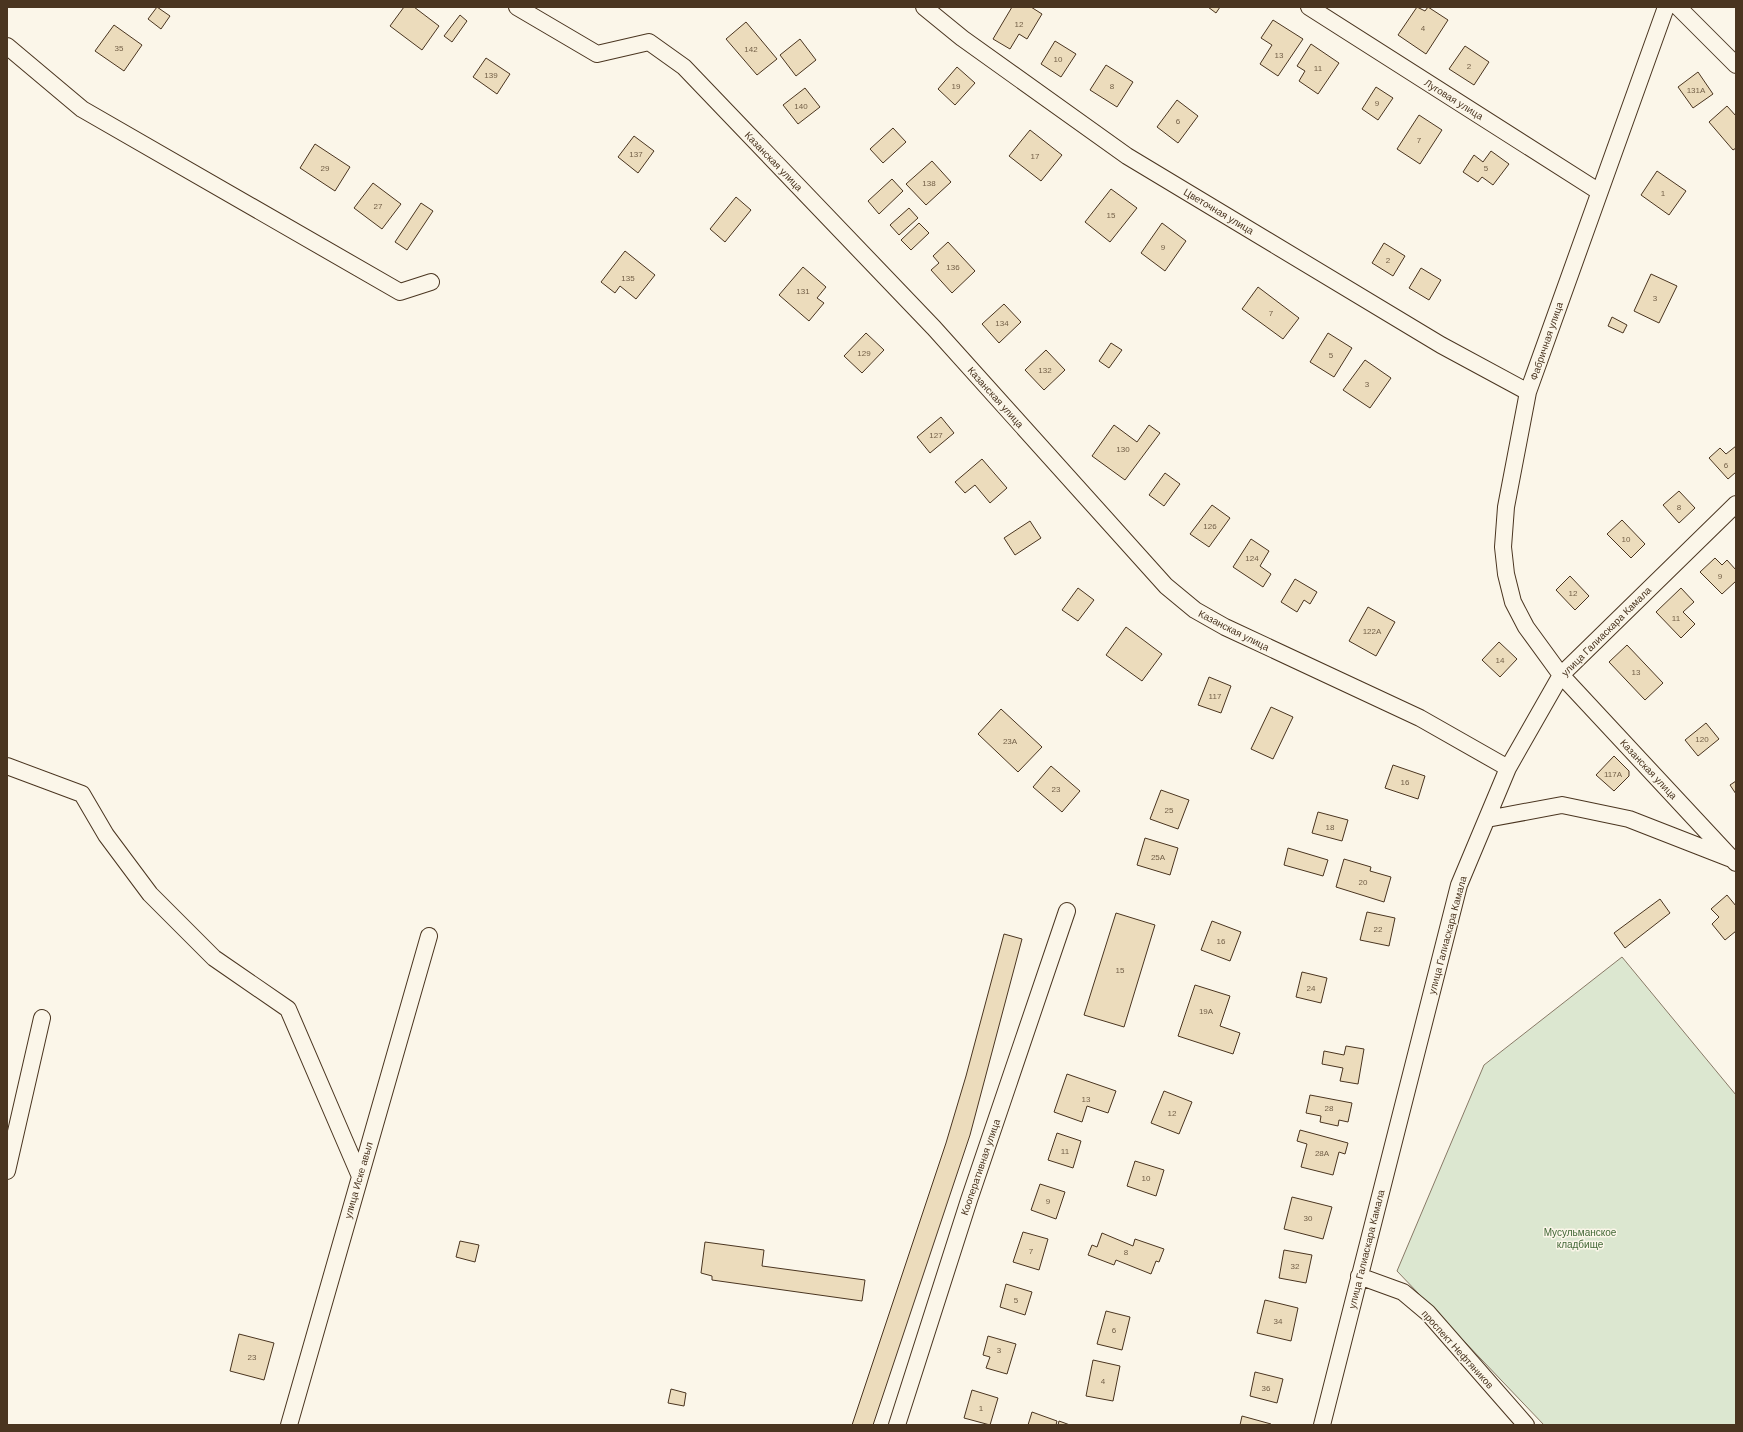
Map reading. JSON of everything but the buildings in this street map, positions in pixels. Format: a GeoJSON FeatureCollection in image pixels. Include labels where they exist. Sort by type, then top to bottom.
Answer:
{"type":"FeatureCollection","features":[{"type":"Feature","properties":{"kind":"street","name":"Казанская улица"},"geometry":{"type":"LineString","coordinates":[[517,7],[597,54],[648,42],[684,67],[934,328],[1166,586],[1195,610],[1225,627],[1420,718],[1508,768]]}},
{"type":"Feature","properties":{"kind":"street","name":"Цветочная улица"},"geometry":{"type":"LineString","coordinates":[[924,7],[962,38],[1127,156],[1441,345],[1528,392]]}},
{"type":"Feature","properties":{"kind":"street","name":"Луговая улица"},"geometry":{"type":"LineString","coordinates":[[1309,7],[1598,191]]}},
{"type":"Feature","properties":{"kind":"street","name":"Фабричная улица"},"geometry":{"type":"LineString","coordinates":[[1561,675],[1526,627],[1513,602],[1506,574],[1503,547],[1506,507],[1528,392],[1598,191],[1666,7]]}},
{"type":"Feature","properties":{"kind":"street"},"geometry":{"type":"LineString","coordinates":[[1678,7],[1736,65]]}},
{"type":"Feature","properties":{"kind":"street"},"geometry":{"type":"LineString","coordinates":[[7,46],[82,109],[400,292],[431,282]]}},
{"type":"Feature","properties":{"kind":"street","name":"улица Галиаскара Камала"},"geometry":{"type":"LineString","coordinates":[[1322,1425],[1458,885],[1508,768],[1561,675],[1736,504]]}},
{"type":"Feature","properties":{"kind":"street","name":"Казанская улица"},"geometry":{"type":"LineString","coordinates":[[1561,675],[1735,860]]}},
{"type":"Feature","properties":{"kind":"street"},"geometry":{"type":"LineString","coordinates":[[7,766],[82,794],[106,835],[150,894],[214,958],[288,1009],[359,1174]]}},
{"type":"Feature","properties":{"kind":"street"},"geometry":{"type":"LineString","coordinates":[[1487,819],[1562,805],[1629,819],[1735,860]]}},
{"type":"Feature","properties":{"kind":"street","name":"Кооперативная улица"},"geometry":{"type":"LineString","coordinates":[[897,1425],[969,1200],[1068,911]]}},
{"type":"Feature","properties":{"kind":"street","name":"улица Иске авыл"},"geometry":{"type":"LineString","coordinates":[[289,1425],[359,1174],[429,936]]}},
{"type":"Feature","properties":{"kind":"street"},"geometry":{"type":"LineString","coordinates":[[7,1171],[42,1018]]}},
{"type":"Feature","properties":{"kind":"street","name":"проспект Нефтяников"},"geometry":{"type":"LineString","coordinates":[[1359,1276],[1403,1292],[1428,1313],[1526,1425]]}},
{"type":"Feature","properties":{"kind":"green space","name":"Мусульманское кладбище"},"geometry":{"type":"Polygon","coordinates":[[[1622,957],[1736,1095],[1736,1425],[1544,1425],[1397,1271],[1484,1065],[1622,957]]]}}]}
